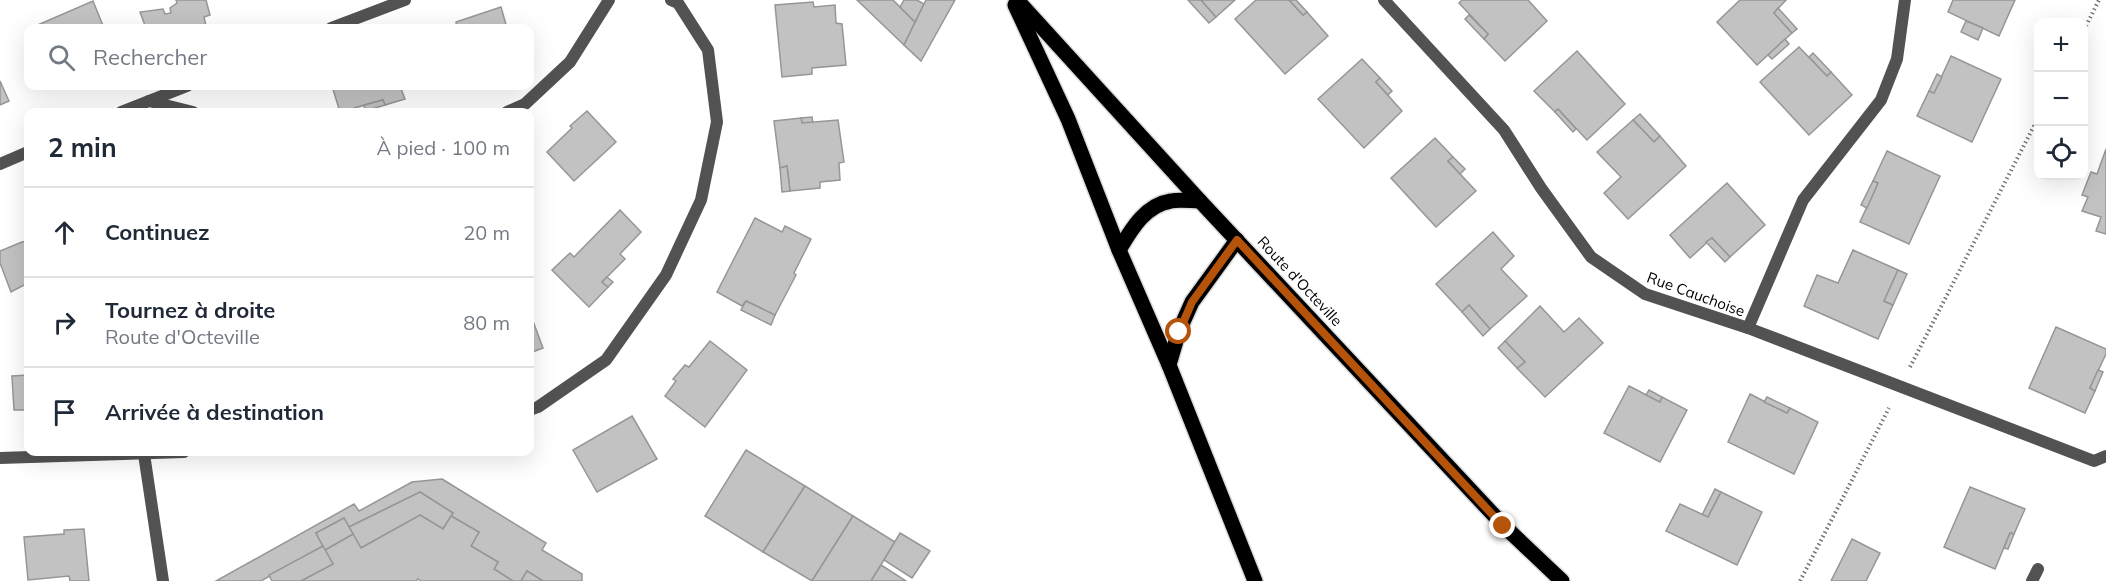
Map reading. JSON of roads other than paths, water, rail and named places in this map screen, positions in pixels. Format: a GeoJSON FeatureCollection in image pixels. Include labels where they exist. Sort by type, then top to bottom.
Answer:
{"type":"FeatureCollection","features":[{"type":"Feature","properties":{"kind":"main road","name":"Route d'Octeville"},"geometry":{"type":"LineString","coordinates":[[1014,0],[1503,526],[1562,581]]}},
{"type":"Feature","properties":{"kind":"main road","name":"Route d'Octeville"},"geometry":{"type":"LineString","coordinates":[[1014,0],[1068,119],[1119,250],[1169,365],[1255,581]]}},
{"type":"Feature","properties":{"kind":"main road"},"geometry":{"type":"LineString","coordinates":[[1119,250],[1133,226],[1152,209],[1170,201],[1200,201]]}},
{"type":"Feature","properties":{"kind":"main road"},"geometry":{"type":"LineString","coordinates":[[1169,365],[1179,332],[1192,302],[1237,240]]}},
{"type":"Feature","properties":{"kind":"street"},"geometry":{"type":"LineString","coordinates":[[342,24],[405,0]]}},
{"type":"Feature","properties":{"kind":"street"},"geometry":{"type":"LineString","coordinates":[[516,108],[525,104],[570,62],[609,0]]}},
{"type":"Feature","properties":{"kind":"street"},"geometry":{"type":"LineString","coordinates":[[534,408],[606,360],[666,275],[701,200],[717,122],[708,50],[678,3],[671,0]]}},
{"type":"Feature","properties":{"kind":"street","name":"Rue Cauchoise"},"geometry":{"type":"LineString","coordinates":[[1384,0],[1504,130],[1541,188],[1591,257],[1645,294],[1748,328],[2094,461],[2106,456]]}},
{"type":"Feature","properties":{"kind":"street"},"geometry":{"type":"LineString","coordinates":[[1748,328],[1803,200],[1881,100],[1897,59],[1905,0]]}},
{"type":"Feature","properties":{"kind":"street"},"geometry":{"type":"LineString","coordinates":[[131,108],[177,90]]}},
{"type":"Feature","properties":{"kind":"street"},"geometry":{"type":"LineString","coordinates":[[149,101],[177,108]]}},
{"type":"Feature","properties":{"kind":"street"},"geometry":{"type":"LineString","coordinates":[[0,164],[24,154]]}},
{"type":"Feature","properties":{"kind":"street"},"geometry":{"type":"LineString","coordinates":[[0,458],[72,456]]}},
{"type":"Feature","properties":{"kind":"street"},"geometry":{"type":"LineString","coordinates":[[144,456],[163,581]]}},
{"type":"Feature","properties":{"kind":"street"},"geometry":{"type":"LineString","coordinates":[[2032,581],[2038,569]]}}]}
